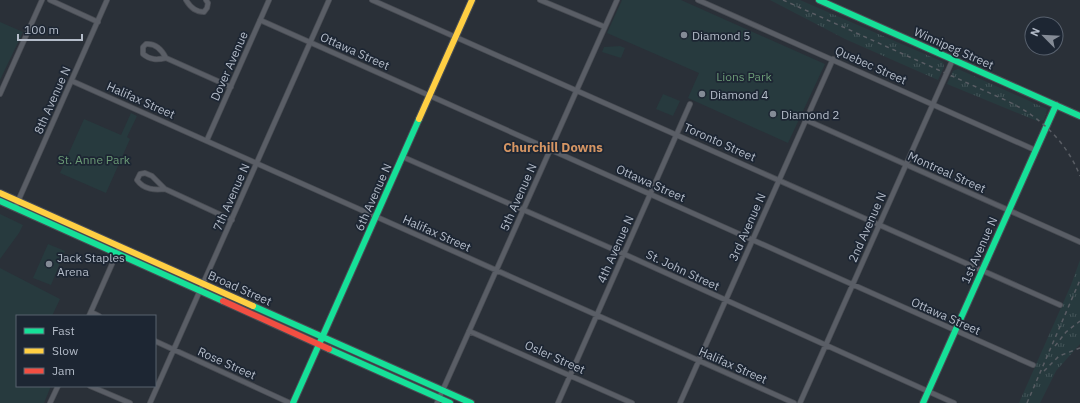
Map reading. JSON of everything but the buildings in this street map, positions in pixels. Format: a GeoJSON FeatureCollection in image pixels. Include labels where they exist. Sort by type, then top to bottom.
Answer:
{"type":"FeatureCollection","features":[{"type":"Feature","properties":{"kind":"main road","name":"6th Avenue N"},"geometry":{"type":"LineString","coordinates":[[292,403],[323,337],[472,0]]}},
{"type":"Feature","properties":{"kind":"main road","name":"Winnipeg Street"},"geometry":{"type":"LineString","coordinates":[[819,0],[1080,116]]}},
{"type":"Feature","properties":{"kind":"main road","name":"1st Avenue N"},"geometry":{"type":"LineString","coordinates":[[923,403],[1056,105]]}},
{"type":"Feature","properties":{"kind":"main road","name":"Broad Street"},"geometry":{"type":"LineString","coordinates":[[0,193],[471,403]]}},
{"type":"Feature","properties":{"kind":"main road","name":"Broad Street"},"geometry":{"type":"LineString","coordinates":[[0,202],[319,344],[438,401],[450,403]]}},
{"type":"Feature","properties":{"kind":"street"},"geometry":{"type":"LineString","coordinates":[[0,94],[42,0]]}},
{"type":"Feature","properties":{"kind":"street"},"geometry":{"type":"LineString","coordinates":[[50,0],[98,22]]}},
{"type":"Feature","properties":{"kind":"street","name":"8th Avenue N"},"geometry":{"type":"LineString","coordinates":[[15,208],[107,0]]}},
{"type":"Feature","properties":{"kind":"street"},"geometry":{"type":"LineString","coordinates":[[186,0],[193,9],[200,12],[204,12],[208,8],[208,3],[206,0]]}},
{"type":"Feature","properties":{"kind":"street","name":"Dover Avenue"},"geometry":{"type":"LineString","coordinates":[[207,140],[269,0]]}},
{"type":"Feature","properties":{"kind":"street","name":"7th Avenue N"},"geometry":{"type":"LineString","coordinates":[[150,403],[329,0]]}},
{"type":"Feature","properties":{"kind":"street","name":"Toronto Street"},"geometry":{"type":"LineString","coordinates":[[372,0],[1060,305]]}},
{"type":"Feature","properties":{"kind":"street"},"geometry":{"type":"LineString","coordinates":[[540,0],[605,27]]}},
{"type":"Feature","properties":{"kind":"street","name":"5th Avenue N"},"geometry":{"type":"LineString","coordinates":[[438,401],[617,0]]}},
{"type":"Feature","properties":{"kind":"street","name":"Quebec Street"},"geometry":{"type":"LineString","coordinates":[[698,0],[1035,150]]}},
{"type":"Feature","properties":{"kind":"street","name":"Ottawa Street"},"geometry":{"type":"LineString","coordinates":[[260,20],[651,194],[752,241],[1033,365]]}},
{"type":"Feature","properties":{"kind":"street"},"geometry":{"type":"LineString","coordinates":[[166,58],[162,50],[156,45],[146,44],[143,47],[143,54],[146,57],[158,60],[166,58],[231,87]]}},
{"type":"Feature","properties":{"kind":"street","name":"3rd Avenue N"},"geometry":{"type":"LineString","coordinates":[[680,403],[833,59]]}},
{"type":"Feature","properties":{"kind":"street","name":"2nd Avenue N"},"geometry":{"type":"LineString","coordinates":[[800,403],[953,59]]}},
{"type":"Feature","properties":{"kind":"street","name":"Halifax Street"},"geometry":{"type":"LineString","coordinates":[[72,81],[794,403]]}},
{"type":"Feature","properties":{"kind":"street","name":"4th Avenue N"},"geometry":{"type":"LineString","coordinates":[[558,403],[690,104]]}},
{"type":"Feature","properties":{"kind":"street","name":"Montreal Street"},"geometry":{"type":"LineString","coordinates":[[806,120],[1080,242]]}},
{"type":"Feature","properties":{"kind":"street","name":"St. John Street"},"geometry":{"type":"LineString","coordinates":[[402,157],[826,344],[954,403]]}},
{"type":"Feature","properties":{"kind":"street"},"geometry":{"type":"LineString","coordinates":[[165,189],[154,190],[140,185],[138,180],[140,174],[145,173],[152,176],[165,189],[232,220]]}},
{"type":"Feature","properties":{"kind":"street"},"geometry":{"type":"LineString","coordinates":[[90,314],[120,246]]}},
{"type":"Feature","properties":{"kind":"street","name":"Osler Street"},"geometry":{"type":"LineString","coordinates":[[469,331],[632,403]]}},
{"type":"Feature","properties":{"kind":"street","name":"Rose Street"},"geometry":{"type":"LineString","coordinates":[[156,341],[292,403]]}},
{"type":"Feature","properties":{"kind":"street"},"geometry":{"type":"LineString","coordinates":[[50,403],[58,387]]}},
{"type":"Feature","properties":{"kind":"street"},"geometry":{"type":"LineString","coordinates":[[92,387],[130,403]]}},
{"type":"Feature","properties":{"kind":"green space","name":"Lions Park"},"geometry":{"type":"Polygon","coordinates":[[[622,0],[681,0],[825,64],[788,143],[688,98],[699,73],[607,33],[622,0]]]}},
{"type":"Feature","properties":{"kind":"green space"},"geometry":{"type":"Polygon","coordinates":[[[770,0],[800,0],[943,62],[944,67],[938,80],[845,39],[770,0]]]}},
{"type":"Feature","properties":{"kind":"green space"},"geometry":{"type":"Polygon","coordinates":[[[0,22],[23,32],[0,80],[0,22]]]}},
{"type":"Feature","properties":{"kind":"green space"},"geometry":{"type":"Polygon","coordinates":[[[620,46],[625,48],[621,58],[602,52],[604,47],[620,46]]]}},
{"type":"Feature","properties":{"kind":"green space"},"geometry":{"type":"Polygon","coordinates":[[[958,69],[1047,109],[1044,120],[1037,121],[947,84],[953,71],[958,69]]]}},
{"type":"Feature","properties":{"kind":"green space"},"geometry":{"type":"Polygon","coordinates":[[[663,94],[680,101],[673,116],[656,109],[663,94]]]}},
{"type":"Feature","properties":{"kind":"green space","name":"St. Anne Park"},"geometry":{"type":"Polygon","coordinates":[[[131,113],[137,116],[127,137],[130,139],[106,193],[60,173],[84,119],[121,135],[131,113]]]}},
{"type":"Feature","properties":{"kind":"green space"},"geometry":{"type":"Polygon","coordinates":[[[0,214],[23,225],[0,259],[0,214]]]}},
{"type":"Feature","properties":{"kind":"green space","name":"Jack Staples Arena"},"geometry":{"type":"Polygon","coordinates":[[[48,244],[65,251],[51,285],[33,278],[48,244]]]}},
{"type":"Feature","properties":{"kind":"green space"},"geometry":{"type":"Polygon","coordinates":[[[1080,260],[1080,344],[1056,371],[1040,403],[1019,403],[1071,285],[1080,260]]]}},
{"type":"Feature","properties":{"kind":"green space"},"geometry":{"type":"Polygon","coordinates":[[[0,268],[60,299],[52,315],[16,315],[16,387],[51,387],[44,403],[0,403],[0,268]]]}},
{"type":"Feature","properties":{"kind":"railway"},"geometry":{"type":"LineString","coordinates":[[783,0],[1003,99],[1027,112],[1039,120],[1058,140],[1067,151],[1080,176]]}},
{"type":"Feature","properties":{"kind":"railway"},"geometry":{"type":"LineString","coordinates":[[1027,403],[1080,280]]}},
{"type":"Feature","properties":{"kind":"railway"},"geometry":{"type":"LineString","coordinates":[[1055,346],[1066,332],[1080,321]]}},
{"type":"Feature","properties":{"kind":"railway"},"geometry":{"type":"LineString","coordinates":[[1044,371],[1059,356],[1080,348]]}},
{"type":"Feature","properties":{"kind":"traffic: fast"},"geometry":{"type":"LineString","coordinates":[[819,0],[1080,116]]}},
{"type":"Feature","properties":{"kind":"traffic: fast"},"geometry":{"type":"LineString","coordinates":[[923,403],[1056,105]]}},
{"type":"Feature","properties":{"kind":"traffic: fast"},"geometry":{"type":"LineString","coordinates":[[293,403],[419,119]]}},
{"type":"Feature","properties":{"kind":"traffic: fast"},"geometry":{"type":"LineString","coordinates":[[0,201],[223,301]]}},
{"type":"Feature","properties":{"kind":"traffic: fast"},"geometry":{"type":"LineString","coordinates":[[253,306],[471,403]]}},
{"type":"Feature","properties":{"kind":"traffic: fast"},"geometry":{"type":"LineString","coordinates":[[329,349],[450,403]]}},
{"type":"Feature","properties":{"kind":"traffic: slow"},"geometry":{"type":"LineString","coordinates":[[419,119],[472,0]]}},
{"type":"Feature","properties":{"kind":"traffic: slow"},"geometry":{"type":"LineString","coordinates":[[0,193],[253,306]]}},
{"type":"Feature","properties":{"kind":"traffic: jam"},"geometry":{"type":"LineString","coordinates":[[223,301],[329,349]]}},
{"type":"Feature","properties":{"kind":"place","name":"Diamond 5"},"geometry":{"type":"Point","coordinates":[684,35]}},
{"type":"Feature","properties":{"kind":"place","name":"Diamond 4"},"geometry":{"type":"Point","coordinates":[702,94]}},
{"type":"Feature","properties":{"kind":"place","name":"Diamond 2"},"geometry":{"type":"Point","coordinates":[773,114]}},
{"type":"Feature","properties":{"kind":"place","name":"Jack Staples Arena"},"geometry":{"type":"Point","coordinates":[49,264]}},
{"type":"Feature","properties":{"kind":"district","name":"Churchill Downs"},"geometry":{"type":"Point","coordinates":[553,147]}}]}
